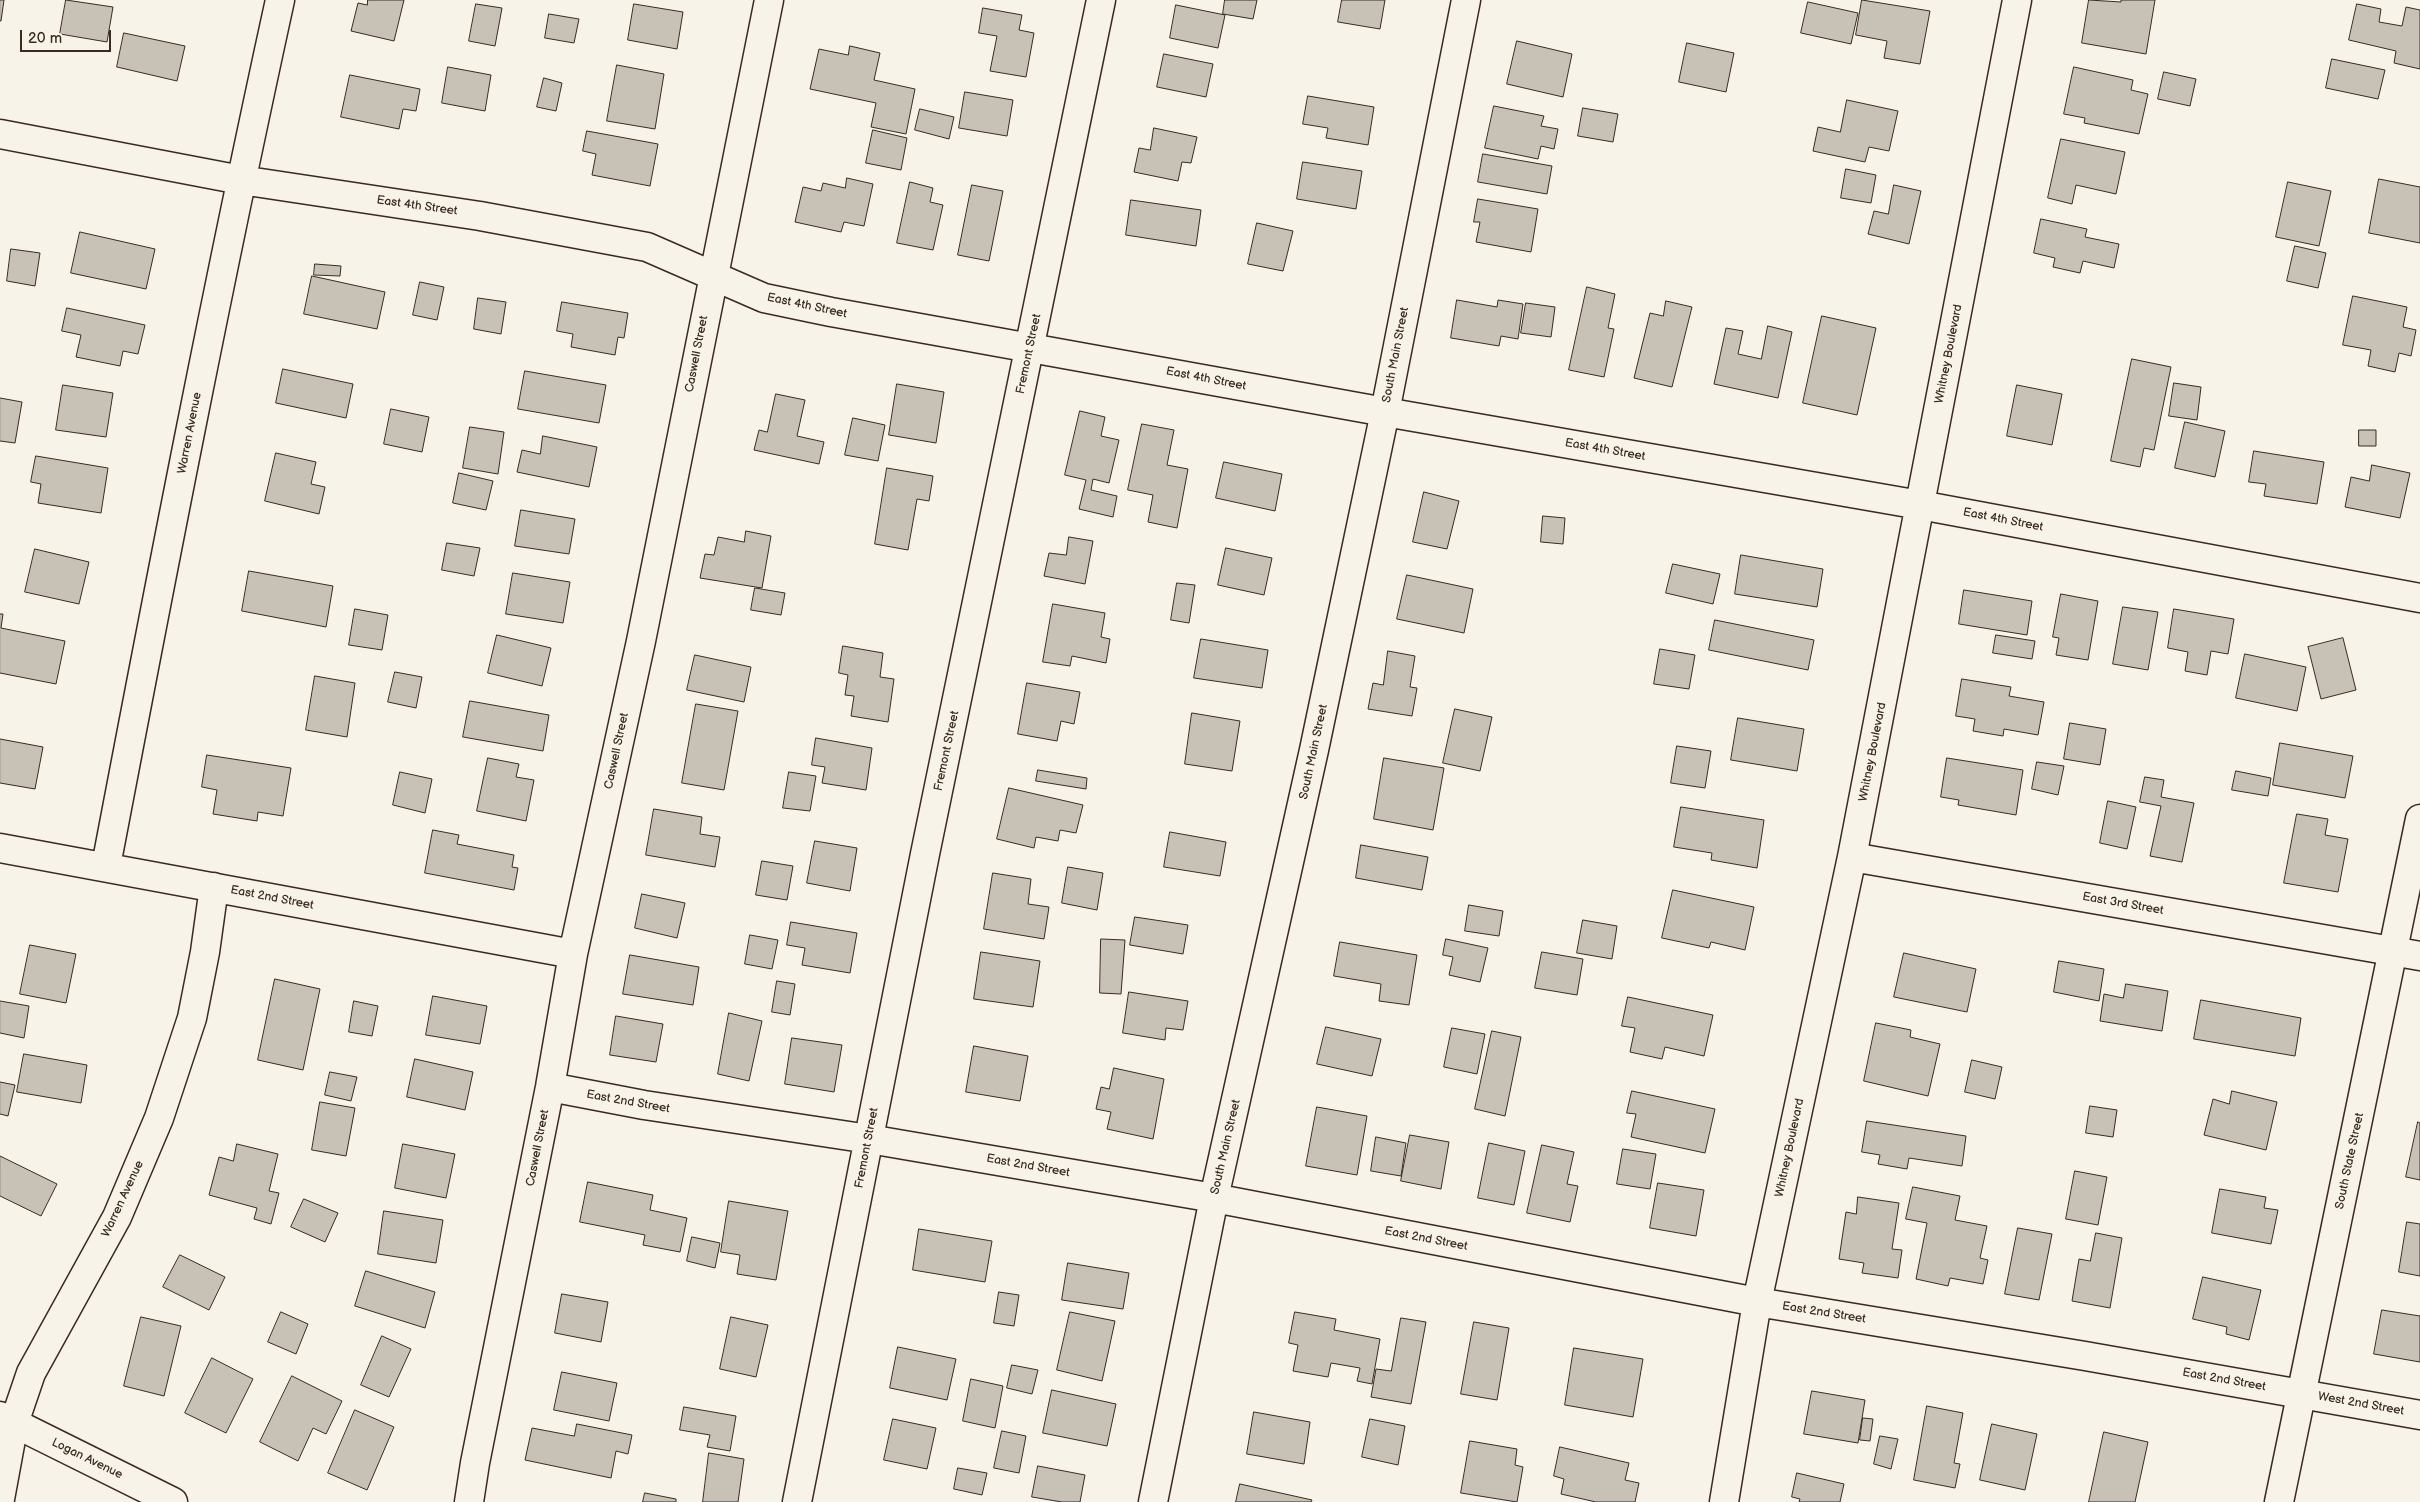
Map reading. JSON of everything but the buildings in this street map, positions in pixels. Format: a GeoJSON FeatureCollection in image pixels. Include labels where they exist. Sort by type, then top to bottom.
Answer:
{"type":"FeatureCollection","features":[{"type":"Feature","properties":{"kind":"street","name":"Warren Avenue"},"geometry":{"type":"LineString","coordinates":[[106,866],[241,180],[280,0]]}},
{"type":"Feature","properties":{"kind":"street","name":"Caswell Street"},"geometry":{"type":"LineString","coordinates":[[469,1502],[574,954],[641,642],[769,0]]}},
{"type":"Feature","properties":{"kind":"street","name":"Fremont Street"},"geometry":{"type":"LineString","coordinates":[[797,1502],[925,854],[1101,0]]}},
{"type":"Feature","properties":{"kind":"street","name":"South Main Street"},"geometry":{"type":"LineString","coordinates":[[1153,1502],[1214,1198],[1314,750],[1385,412],[1466,0]]}},
{"type":"Feature","properties":{"kind":"street","name":"Whitney Boulevard"},"geometry":{"type":"LineString","coordinates":[[1724,1502],[1757,1302],[1852,858],[2017,0]]}},
{"type":"Feature","properties":{"kind":"street","name":"East 4th Street"},"geometry":{"type":"LineString","coordinates":[[0,134],[241,180],[480,216],[647,246],[764,298],[830,312],[1031,346],[1385,412],[1920,505],[2420,598]]}},
{"type":"Feature","properties":{"kind":"street","name":"South State Street"},"geometry":{"type":"LineString","coordinates":[[2279,1502],[2420,819]]}},
{"type":"Feature","properties":{"kind":"street","name":"East 2nd Street"},"geometry":{"type":"LineString","coordinates":[[0,848],[106,866],[574,954]]}},
{"type":"Feature","properties":{"kind":"street","name":"East 3rd Street"},"geometry":{"type":"LineString","coordinates":[[1852,858],[2420,956]]}},
{"type":"Feature","properties":{"kind":"street","name":"Warren Avenue"},"geometry":{"type":"LineString","coordinates":[[0,1499],[7,1419],[30,1373],[117,1217],[158,1118],[192,1018],[205,952],[214,887]]}},
{"type":"Feature","properties":{"kind":"street","name":"East 2nd Street"},"geometry":{"type":"LineString","coordinates":[[550,1087],[644,1105],[869,1139],[1214,1198],[1757,1302],[2302,1394]]}},
{"type":"Feature","properties":{"kind":"street","name":"West 2nd Street"},"geometry":{"type":"LineString","coordinates":[[2302,1394],[2420,1415]]}},
{"type":"Feature","properties":{"kind":"street","name":"Logan Avenue"},"geometry":{"type":"LineString","coordinates":[[7,1419],[174,1502]]}}]}
